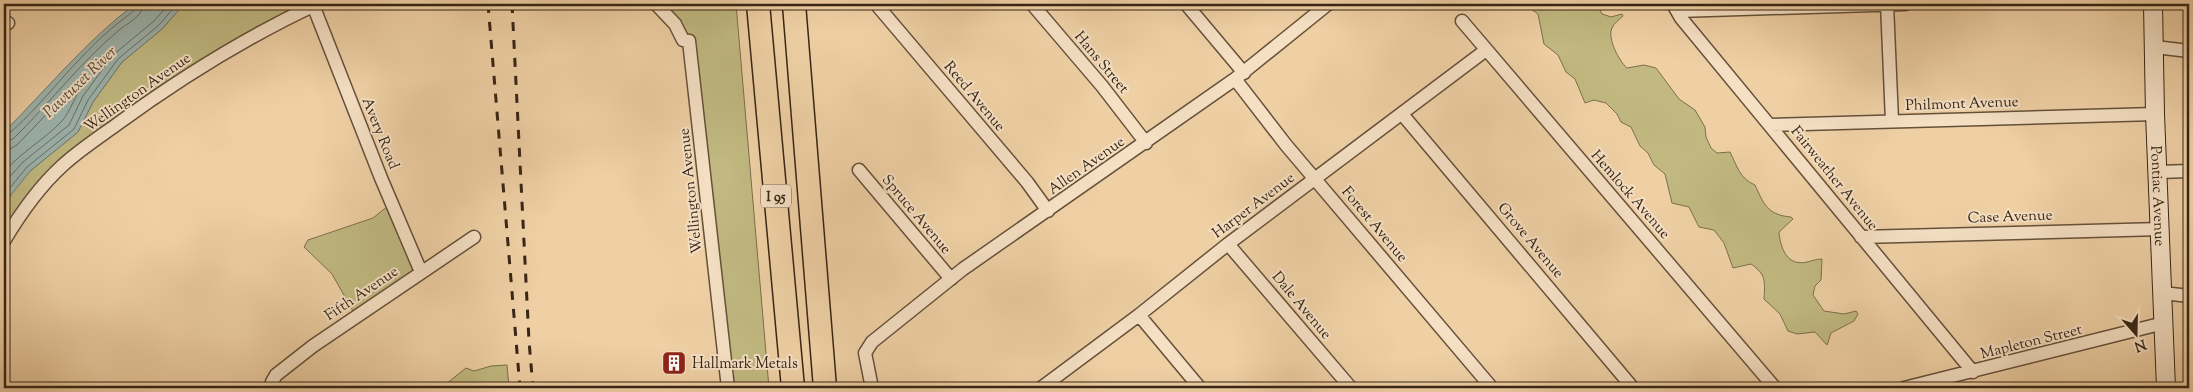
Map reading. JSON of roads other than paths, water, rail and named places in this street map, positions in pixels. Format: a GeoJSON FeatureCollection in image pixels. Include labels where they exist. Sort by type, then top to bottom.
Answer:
{"type":"FeatureCollection","features":[{"type":"Feature","properties":{"kind":"highway","name":"I 95"},"geometry":{"type":"LineString","coordinates":[[758,4],[793,388]]}},
{"type":"Feature","properties":{"kind":"highway","name":"I 95"},"geometry":{"type":"LineString","coordinates":[[794,4],[825,388]]}},
{"type":"Feature","properties":{"kind":"main road","name":"Pontiac Avenue"},"geometry":{"type":"LineString","coordinates":[[2153,4],[2155,114],[2166,388]]}},
{"type":"Feature","properties":{"kind":"street","name":"Wellington Avenue"},"geometry":{"type":"LineString","coordinates":[[656,4],[675,24],[683,40],[688,41],[728,388]]}},
{"type":"Feature","properties":{"kind":"street","name":"Reed Avenue"},"geometry":{"type":"LineString","coordinates":[[876,4],[1027,182],[1048,211]]}},
{"type":"Feature","properties":{"kind":"street","name":"Hans Street"},"geometry":{"type":"LineString","coordinates":[[1032,4],[1102,86],[1146,143]]}},
{"type":"Feature","properties":{"kind":"street","name":"Forest Avenue"},"geometry":{"type":"LineString","coordinates":[[1186,4],[1315,179],[1492,388]]}},
{"type":"Feature","properties":{"kind":"street","name":"Allen Avenue"},"geometry":{"type":"LineString","coordinates":[[872,388],[865,353],[872,342],[951,279],[1239,76],[1328,4]]}},
{"type":"Feature","properties":{"kind":"street"},"geometry":{"type":"LineString","coordinates":[[1887,4],[1892,121]]}},
{"type":"Feature","properties":{"kind":"street"},"geometry":{"type":"LineString","coordinates":[[1676,7],[1905,4]]}},
{"type":"Feature","properties":{"kind":"street","name":"Wellington Avenue"},"geometry":{"type":"LineString","coordinates":[[4,241],[30,202],[63,165],[162,91],[257,35],[315,5]]}},
{"type":"Feature","properties":{"kind":"street","name":"Avery Road"},"geometry":{"type":"LineString","coordinates":[[315,5],[381,178],[421,272]]}},
{"type":"Feature","properties":{"kind":"street","name":"Fairweather Avenue"},"geometry":{"type":"LineString","coordinates":[[1676,7],[1681,18],[1973,372]]}},
{"type":"Feature","properties":{"kind":"street","name":"Hemlock Avenue"},"geometry":{"type":"LineString","coordinates":[[1462,21],[1775,388]]}},
{"type":"Feature","properties":{"kind":"street"},"geometry":{"type":"LineString","coordinates":[[2155,47],[2189,50]]}},
{"type":"Feature","properties":{"kind":"street","name":"Harper Avenue"},"geometry":{"type":"LineString","coordinates":[[1041,388],[1228,244],[1486,50]]}},
{"type":"Feature","properties":{"kind":"street","name":"Grove Avenue"},"geometry":{"type":"LineString","coordinates":[[1402,114],[1633,388]]}},
{"type":"Feature","properties":{"kind":"street","name":"Philmont Avenue"},"geometry":{"type":"LineString","coordinates":[[1770,125],[2155,114]]}},
{"type":"Feature","properties":{"kind":"street","name":"Spruce Avenue"},"geometry":{"type":"LineString","coordinates":[[859,170],[951,279]]}},
{"type":"Feature","properties":{"kind":"street"},"geometry":{"type":"LineString","coordinates":[[2158,172],[2189,171]]}},
{"type":"Feature","properties":{"kind":"street","name":"Case Avenue"},"geometry":{"type":"LineString","coordinates":[[1861,237],[2160,229]]}},
{"type":"Feature","properties":{"kind":"street","name":"Fifth Avenue"},"geometry":{"type":"LineString","coordinates":[[275,385],[276,375],[314,346],[474,237]]}},
{"type":"Feature","properties":{"kind":"street","name":"Dale Avenue"},"geometry":{"type":"LineString","coordinates":[[1228,244],[1351,388]]}},
{"type":"Feature","properties":{"kind":"street"},"geometry":{"type":"LineString","coordinates":[[2163,294],[2189,296]]}},
{"type":"Feature","properties":{"kind":"street"},"geometry":{"type":"LineString","coordinates":[[1138,315],[1200,388]]}},
{"type":"Feature","properties":{"kind":"street","name":"Mapleton Street"},"geometry":{"type":"LineString","coordinates":[[1904,388],[1949,383],[1973,372],[2164,324]]}},
{"type":"Feature","properties":{"kind":"street"},"geometry":{"type":"LineString","coordinates":[[1055,378],[1063,388]]}},
{"type":"Feature","properties":{"kind":"water","name":"Pawtuxet River"},"geometry":{"type":"Polygon","coordinates":[[[135,4],[184,4],[162,29],[122,62],[93,102],[78,132],[30,171],[4,204],[4,132],[83,49],[135,4]]]}},
{"type":"Feature","properties":{"kind":"railway"},"geometry":{"type":"LineString","coordinates":[[488,4],[520,388]]}},
{"type":"Feature","properties":{"kind":"railway"},"geometry":{"type":"LineString","coordinates":[[512,4],[533,388]]}},
{"type":"Feature","properties":{"kind":"place","name":"Hallmark Metals"},"geometry":{"type":"Point","coordinates":[674,363]}}]}
